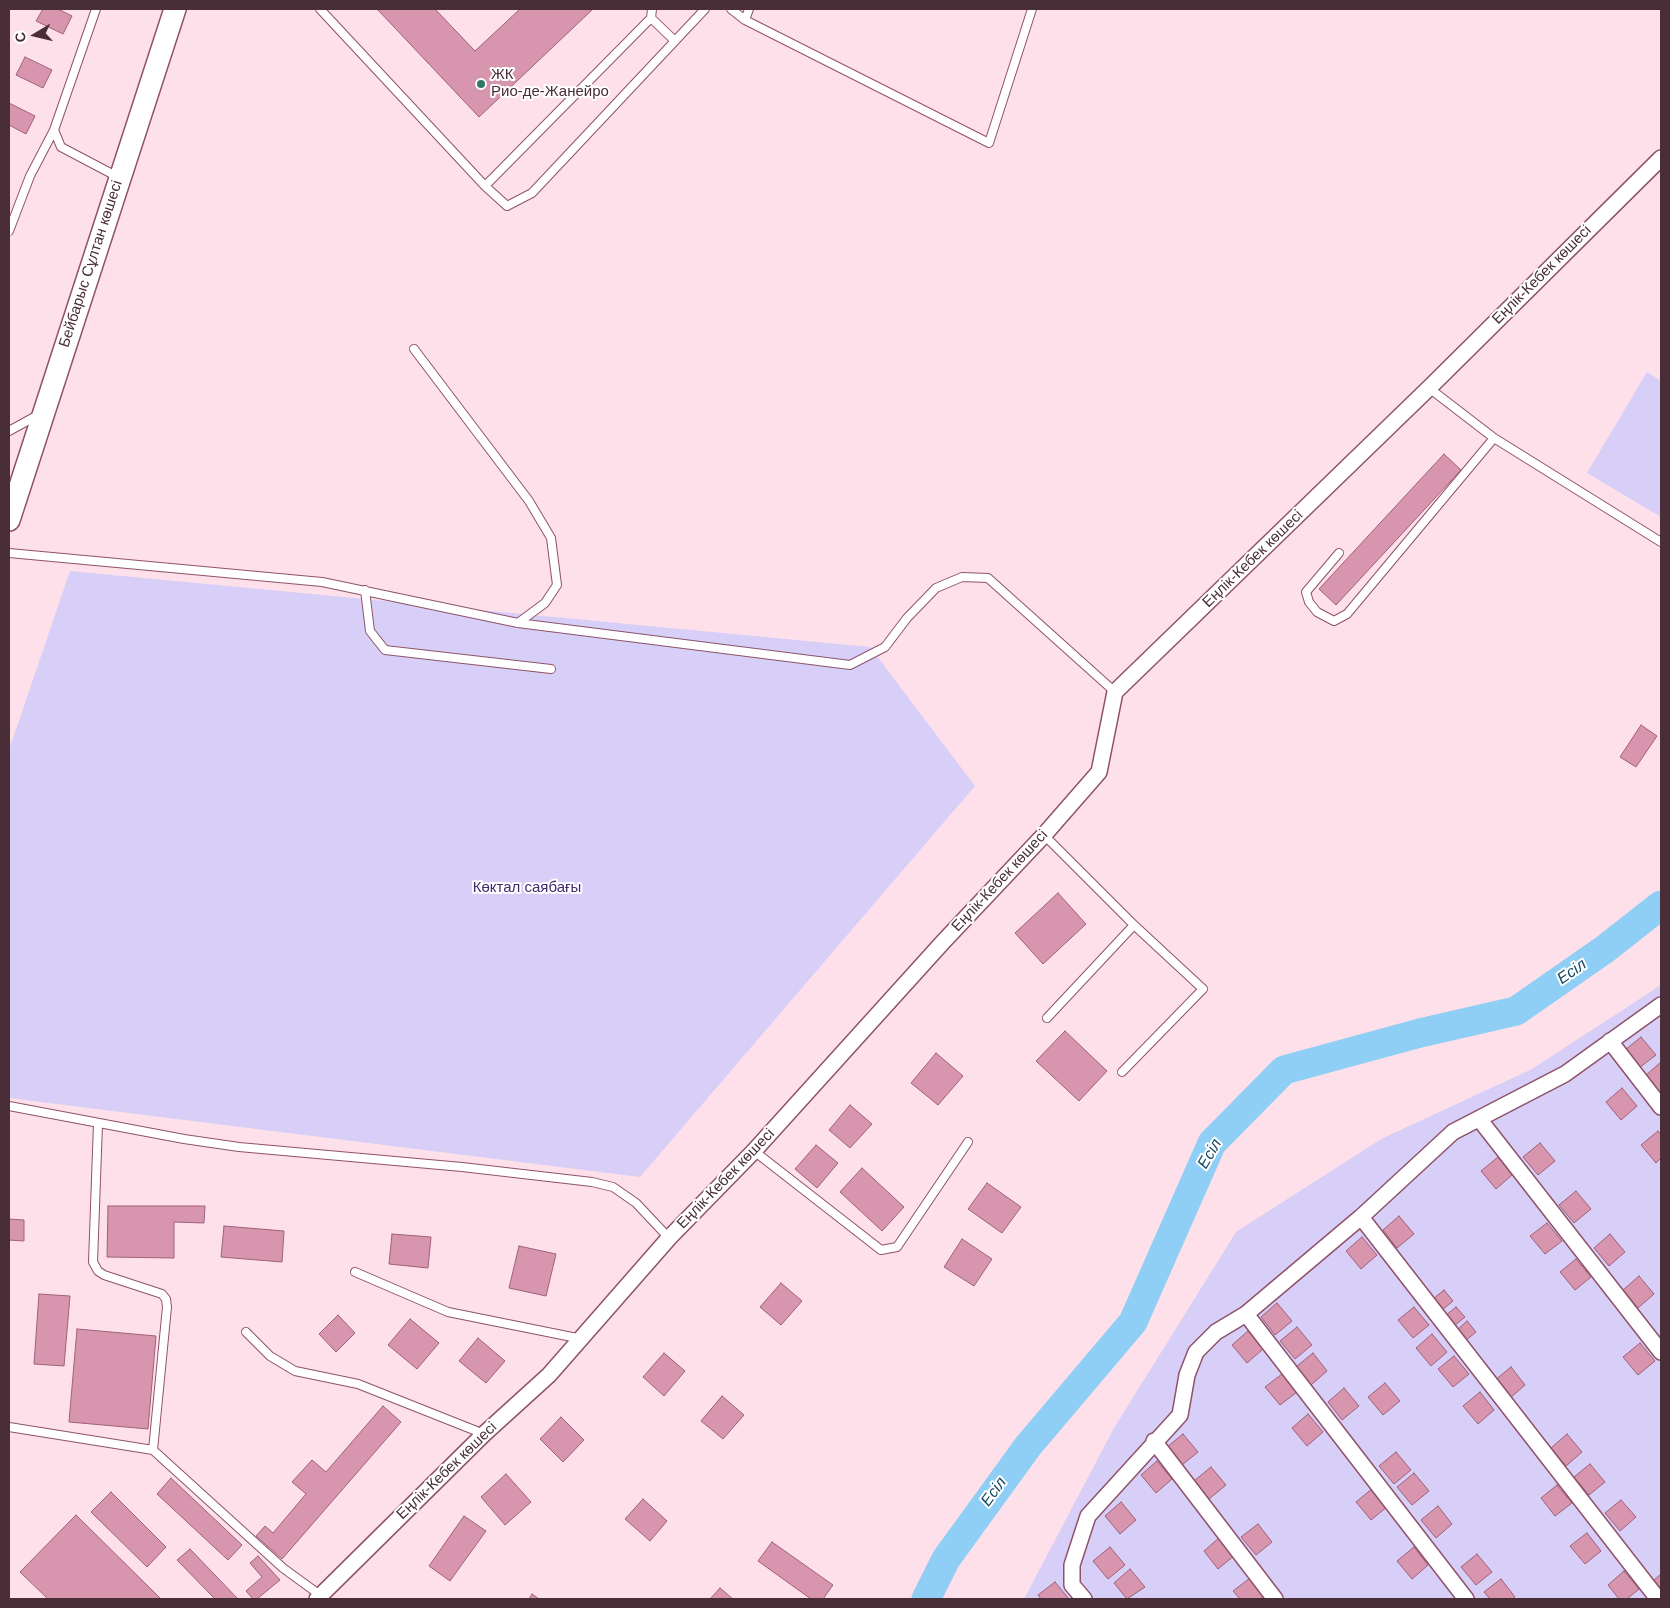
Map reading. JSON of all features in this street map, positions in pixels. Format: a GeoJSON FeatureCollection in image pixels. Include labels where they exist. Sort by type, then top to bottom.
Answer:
{"type":"FeatureCollection","features":[{"type":"Feature","properties":{"kind":"street","name":"Бейбарыс Сұлтан көшесі"},"geometry":{"type":"LineString","coordinates":[[9,520],[42,413],[175,9]]}},
{"type":"Feature","properties":{"kind":"street","name":"Еңлік-Кебек көшесі"},"geometry":{"type":"LineString","coordinates":[[319,1597],[484,1434],[549,1375],[669,1238],[754,1151],[943,942],[1044,835],[1099,772],[1115,692],[1429,388],[1661,158]]}},
{"type":"Feature","properties":{"kind":"street"},"geometry":{"type":"LineString","coordinates":[[1084,1599],[1072,1585],[1072,1565],[1088,1516],[1154,1441],[1180,1415],[1187,1375],[1196,1352],[1216,1332],[1246,1314],[1362,1217],[1453,1132],[1480,1120],[1565,1074],[1661,1006]]}},
{"type":"Feature","properties":{"kind":"street"},"geometry":{"type":"LineString","coordinates":[[1610,1041],[1661,1107]]}},
{"type":"Feature","properties":{"kind":"street"},"geometry":{"type":"LineString","coordinates":[[1480,1120],[1661,1352]]}},
{"type":"Feature","properties":{"kind":"street"},"geometry":{"type":"LineString","coordinates":[[1362,1217],[1658,1599]]}},
{"type":"Feature","properties":{"kind":"street"},"geometry":{"type":"LineString","coordinates":[[1246,1314],[1466,1599]]}},
{"type":"Feature","properties":{"kind":"street"},"geometry":{"type":"LineString","coordinates":[[1154,1441],[1275,1599]]}},
{"type":"Feature","properties":{"kind":"lane"},"geometry":{"type":"LineString","coordinates":[[9,231],[30,176],[54,130],[96,9]]}},
{"type":"Feature","properties":{"kind":"lane"},"geometry":{"type":"LineString","coordinates":[[320,9],[485,186],[507,206],[532,193],[705,9]]}},
{"type":"Feature","properties":{"kind":"lane"},"geometry":{"type":"LineString","coordinates":[[485,186],[651,18],[652,9]]}},
{"type":"Feature","properties":{"kind":"lane"},"geometry":{"type":"LineString","coordinates":[[731,9],[745,20],[989,143],[1032,9]]}},
{"type":"Feature","properties":{"kind":"lane"},"geometry":{"type":"LineString","coordinates":[[745,20],[749,9]]}},
{"type":"Feature","properties":{"kind":"lane"},"geometry":{"type":"LineString","coordinates":[[651,18],[675,41]]}},
{"type":"Feature","properties":{"kind":"lane"},"geometry":{"type":"LineString","coordinates":[[54,130],[61,147],[119,178]]}},
{"type":"Feature","properties":{"kind":"lane"},"geometry":{"type":"LineString","coordinates":[[414,349],[529,501],[551,538],[557,585],[545,604],[518,623]]}},
{"type":"Feature","properties":{"kind":"lane"},"geometry":{"type":"LineString","coordinates":[[1429,388],[1494,438],[1661,542]]}},
{"type":"Feature","properties":{"kind":"lane"},"geometry":{"type":"LineString","coordinates":[[9,431],[42,413]]}},
{"type":"Feature","properties":{"kind":"lane"},"geometry":{"type":"LineString","coordinates":[[1340,553],[1306,592],[1310,602],[1318,612],[1334,621],[1347,614],[1494,438]]}},
{"type":"Feature","properties":{"kind":"lane"},"geometry":{"type":"LineString","coordinates":[[9,553],[322,582],[518,623],[850,665],[885,647],[907,618],[936,588],[962,577],[988,578],[1115,692]]}},
{"type":"Feature","properties":{"kind":"lane"},"geometry":{"type":"LineString","coordinates":[[365,590],[370,631],[386,650],[551,669]]}},
{"type":"Feature","properties":{"kind":"lane"},"geometry":{"type":"LineString","coordinates":[[1044,835],[1134,925],[1203,989],[1122,1072]]}},
{"type":"Feature","properties":{"kind":"lane"},"geometry":{"type":"LineString","coordinates":[[1047,1018],[1134,925]]}},
{"type":"Feature","properties":{"kind":"lane"},"geometry":{"type":"LineString","coordinates":[[9,1106],[98,1124],[239,1147],[462,1167],[592,1182],[613,1187],[636,1203],[669,1238]]}},
{"type":"Feature","properties":{"kind":"lane"},"geometry":{"type":"LineString","coordinates":[[98,1124],[94,1262],[98,1271],[104,1275],[162,1294],[166,1298],[167,1307],[153,1450]]}},
{"type":"Feature","properties":{"kind":"lane"},"geometry":{"type":"LineString","coordinates":[[754,1151],[882,1250],[896,1247],[968,1142]]}},
{"type":"Feature","properties":{"kind":"lane"},"geometry":{"type":"LineString","coordinates":[[355,1272],[448,1312],[582,1339]]}},
{"type":"Feature","properties":{"kind":"lane"},"geometry":{"type":"LineString","coordinates":[[246,1332],[270,1356],[294,1371],[358,1384],[484,1434]]}},
{"type":"Feature","properties":{"kind":"lane"},"geometry":{"type":"LineString","coordinates":[[9,1427],[153,1450],[283,1568],[319,1597]]}},
{"type":"Feature","properties":{"kind":"green space"},"geometry":{"type":"Polygon","coordinates":[[[1647,372],[1661,381],[1661,517],[1587,473],[1647,372]]]}},
{"type":"Feature","properties":{"kind":"green space","name":"Көктал саябағы"},"geometry":{"type":"Polygon","coordinates":[[[70,571],[870,647],[975,786],[640,1177],[9,1098],[9,750],[70,571]]]}},
{"type":"Feature","properties":{"kind":"green space"},"geometry":{"type":"Polygon","coordinates":[[[1661,985],[1661,1599],[1024,1599],[1114,1428],[1236,1232],[1381,1139],[1532,1069],[1661,985]]]}},
{"type":"Feature","properties":{"kind":"building"},"geometry":{"type":"Polygon","coordinates":[[[43,9],[58,9],[72,16],[63,34],[36,21],[43,9]]]}},
{"type":"Feature","properties":{"kind":"building","name":"ЖК Рио-де-Жанейро"},"geometry":{"type":"Polygon","coordinates":[[[377,9],[435,9],[475,51],[520,9],[593,9],[479,117],[377,9]]]}},
{"type":"Feature","properties":{"kind":"building"},"geometry":{"type":"Polygon","coordinates":[[[25,57],[52,70],[43,88],[16,75],[25,57]]]}},
{"type":"Feature","properties":{"kind":"building"},"geometry":{"type":"Polygon","coordinates":[[[9,103],[35,116],[26,134],[9,125],[9,103]]]}},
{"type":"Feature","properties":{"kind":"building"},"geometry":{"type":"Polygon","coordinates":[[[1444,454],[1461,470],[1336,605],[1319,589],[1444,454]]]}},
{"type":"Feature","properties":{"kind":"building"},"geometry":{"type":"Polygon","coordinates":[[[1641,725],[1657,736],[1636,767],[1620,757],[1641,725]]]}},
{"type":"Feature","properties":{"kind":"building"},"geometry":{"type":"Polygon","coordinates":[[[1058,893],[1086,924],[1043,964],[1015,933],[1058,893]]]}},
{"type":"Feature","properties":{"kind":"building"},"geometry":{"type":"Polygon","coordinates":[[[1065,1031],[1107,1071],[1079,1101],[1036,1061],[1065,1031]]]}},
{"type":"Feature","properties":{"kind":"building"},"geometry":{"type":"Polygon","coordinates":[[[1641,1037],[1656,1055],[1639,1068],[1625,1050],[1641,1037]]]}},
{"type":"Feature","properties":{"kind":"building"},"geometry":{"type":"Polygon","coordinates":[[[936,1053],[963,1076],[938,1105],[911,1083],[936,1053]]]}},
{"type":"Feature","properties":{"kind":"building"},"geometry":{"type":"Polygon","coordinates":[[[1661,1062],[1661,1092],[1660,1094],[1645,1076],[1661,1062]]]}},
{"type":"Feature","properties":{"kind":"building"},"geometry":{"type":"Polygon","coordinates":[[[1622,1088],[1637,1106],[1621,1120],[1606,1102],[1622,1088]]]}},
{"type":"Feature","properties":{"kind":"building"},"geometry":{"type":"Polygon","coordinates":[[[850,1105],[872,1124],[850,1148],[829,1130],[850,1105]]]}},
{"type":"Feature","properties":{"kind":"building"},"geometry":{"type":"Polygon","coordinates":[[[1658,1131],[1661,1135],[1661,1158],[1656,1163],[1641,1145],[1658,1131]]]}},
{"type":"Feature","properties":{"kind":"building"},"geometry":{"type":"Polygon","coordinates":[[[1540,1143],[1555,1161],[1538,1175],[1523,1157],[1540,1143]]]}},
{"type":"Feature","properties":{"kind":"building"},"geometry":{"type":"Polygon","coordinates":[[[816,1145],[838,1163],[817,1188],[795,1169],[816,1145]]]}},
{"type":"Feature","properties":{"kind":"building"},"geometry":{"type":"Polygon","coordinates":[[[1498,1157],[1512,1175],[1496,1189],[1481,1171],[1498,1157]]]}},
{"type":"Feature","properties":{"kind":"building"},"geometry":{"type":"Polygon","coordinates":[[[862,1168],[904,1207],[882,1231],[840,1192],[862,1168]]]}},
{"type":"Feature","properties":{"kind":"building"},"geometry":{"type":"Polygon","coordinates":[[[987,1183],[1021,1207],[1002,1233],[968,1209],[987,1183]]]}},
{"type":"Feature","properties":{"kind":"building"},"geometry":{"type":"Polygon","coordinates":[[[1576,1191],[1591,1209],[1574,1223],[1559,1205],[1576,1191]]]}},
{"type":"Feature","properties":{"kind":"building"},"geometry":{"type":"Polygon","coordinates":[[[108,1206],[205,1206],[204,1223],[174,1222],[174,1258],[107,1257],[108,1206]]]}},
{"type":"Feature","properties":{"kind":"building"},"geometry":{"type":"Polygon","coordinates":[[[1399,1216],[1414,1234],[1397,1248],[1383,1230],[1399,1216]]]}},
{"type":"Feature","properties":{"kind":"building"},"geometry":{"type":"Polygon","coordinates":[[[9,1219],[24,1220],[24,1241],[9,1240],[9,1219]]]}},
{"type":"Feature","properties":{"kind":"building"},"geometry":{"type":"Polygon","coordinates":[[[1547,1223],[1562,1241],[1545,1254],[1530,1236],[1547,1223]]]}},
{"type":"Feature","properties":{"kind":"building"},"geometry":{"type":"Polygon","coordinates":[[[224,1226],[284,1231],[282,1262],[221,1257],[224,1226]]]}},
{"type":"Feature","properties":{"kind":"building"},"geometry":{"type":"Polygon","coordinates":[[[392,1234],[431,1237],[428,1268],[389,1264],[392,1234]]]}},
{"type":"Feature","properties":{"kind":"building"},"geometry":{"type":"Polygon","coordinates":[[[1610,1234],[1625,1252],[1609,1266],[1594,1248],[1610,1234]]]}},
{"type":"Feature","properties":{"kind":"building"},"geometry":{"type":"Polygon","coordinates":[[[1362,1237],[1377,1255],[1361,1269],[1346,1251],[1362,1237]]]}},
{"type":"Feature","properties":{"kind":"building"},"geometry":{"type":"Polygon","coordinates":[[[962,1239],[992,1259],[974,1286],[944,1267],[962,1239]]]}},
{"type":"Feature","properties":{"kind":"building"},"geometry":{"type":"Polygon","coordinates":[[[519,1246],[556,1254],[546,1296],[509,1288],[519,1246]]]}},
{"type":"Feature","properties":{"kind":"building"},"geometry":{"type":"Polygon","coordinates":[[[1576,1259],[1591,1277],[1575,1290],[1560,1272],[1576,1259]]]}},
{"type":"Feature","properties":{"kind":"building"},"geometry":{"type":"Polygon","coordinates":[[[1639,1276],[1654,1294],[1638,1308],[1623,1290],[1639,1276]]]}},
{"type":"Feature","properties":{"kind":"building"},"geometry":{"type":"Polygon","coordinates":[[[781,1283],[802,1301],[781,1325],[760,1307],[781,1283]]]}},
{"type":"Feature","properties":{"kind":"building"},"geometry":{"type":"Polygon","coordinates":[[[1444,1290],[1453,1301],[1442,1310],[1433,1299],[1444,1290]]]}},
{"type":"Feature","properties":{"kind":"building"},"geometry":{"type":"Polygon","coordinates":[[[39,1294],[70,1296],[64,1366],[34,1364],[39,1294]]]}},
{"type":"Feature","properties":{"kind":"building"},"geometry":{"type":"Polygon","coordinates":[[[1277,1303],[1292,1321],[1275,1335],[1261,1317],[1277,1303]]]}},
{"type":"Feature","properties":{"kind":"building"},"geometry":{"type":"Polygon","coordinates":[[[1414,1307],[1429,1325],[1413,1338],[1398,1320],[1414,1307]]]}},
{"type":"Feature","properties":{"kind":"building"},"geometry":{"type":"Polygon","coordinates":[[[1456,1307],[1465,1317],[1454,1326],[1445,1316],[1456,1307]]]}},
{"type":"Feature","properties":{"kind":"building"},"geometry":{"type":"Polygon","coordinates":[[[338,1315],[355,1333],[336,1352],[319,1334],[338,1315]]]}},
{"type":"Feature","properties":{"kind":"building"},"geometry":{"type":"Polygon","coordinates":[[[410,1319],[439,1343],[417,1369],[388,1345],[410,1319]]]}},
{"type":"Feature","properties":{"kind":"building"},"geometry":{"type":"Polygon","coordinates":[[[1467,1321],[1476,1332],[1465,1341],[1457,1330],[1467,1321]]]}},
{"type":"Feature","properties":{"kind":"building"},"geometry":{"type":"Polygon","coordinates":[[[1297,1327],[1312,1345],[1295,1359],[1280,1341],[1297,1327]]]}},
{"type":"Feature","properties":{"kind":"building"},"geometry":{"type":"Polygon","coordinates":[[[77,1329],[156,1336],[148,1429],[69,1422],[77,1329]]]}},
{"type":"Feature","properties":{"kind":"building"},"geometry":{"type":"Polygon","coordinates":[[[1248,1331],[1263,1349],[1247,1363],[1232,1345],[1248,1331]]]}},
{"type":"Feature","properties":{"kind":"building"},"geometry":{"type":"Polygon","coordinates":[[[1432,1334],[1447,1352],[1431,1366],[1416,1348],[1432,1334]]]}},
{"type":"Feature","properties":{"kind":"building"},"geometry":{"type":"Polygon","coordinates":[[[478,1338],[505,1361],[486,1383],[459,1361],[478,1338]]]}},
{"type":"Feature","properties":{"kind":"building"},"geometry":{"type":"Polygon","coordinates":[[[1640,1343],[1655,1361],[1638,1375],[1623,1357],[1640,1343]]]}},
{"type":"Feature","properties":{"kind":"building"},"geometry":{"type":"Polygon","coordinates":[[[664,1353],[685,1371],[664,1396],[643,1377],[664,1353]]]}},
{"type":"Feature","properties":{"kind":"building"},"geometry":{"type":"Polygon","coordinates":[[[1313,1353],[1327,1371],[1311,1385],[1296,1367],[1313,1353]]]}},
{"type":"Feature","properties":{"kind":"building"},"geometry":{"type":"Polygon","coordinates":[[[1454,1356],[1469,1374],[1453,1387],[1438,1369],[1454,1356]]]}},
{"type":"Feature","properties":{"kind":"building"},"geometry":{"type":"Polygon","coordinates":[[[1511,1367],[1525,1385],[1509,1399],[1494,1381],[1511,1367]]]}},
{"type":"Feature","properties":{"kind":"building"},"geometry":{"type":"Polygon","coordinates":[[[1282,1374],[1297,1392],[1280,1405],[1265,1387],[1282,1374]]]}},
{"type":"Feature","properties":{"kind":"building"},"geometry":{"type":"Polygon","coordinates":[[[1385,1383],[1400,1401],[1383,1415],[1368,1397],[1385,1383]]]}},
{"type":"Feature","properties":{"kind":"building"},"geometry":{"type":"Polygon","coordinates":[[[1344,1388],[1359,1406],[1342,1420],[1328,1402],[1344,1388]]]}},
{"type":"Feature","properties":{"kind":"building"},"geometry":{"type":"Polygon","coordinates":[[[1480,1392],[1494,1410],[1478,1424],[1463,1406],[1480,1392]]]}},
{"type":"Feature","properties":{"kind":"building"},"geometry":{"type":"Polygon","coordinates":[[[722,1396],[744,1415],[723,1439],[701,1421],[722,1396]]]}},
{"type":"Feature","properties":{"kind":"building"},"geometry":{"type":"Polygon","coordinates":[[[383,1406],[401,1422],[282,1559],[256,1536],[265,1526],[273,1533],[306,1494],[292,1482],[312,1460],[326,1472],[383,1406]]]}},
{"type":"Feature","properties":{"kind":"building"},"geometry":{"type":"Polygon","coordinates":[[[1308,1414],[1323,1432],[1307,1446],[1292,1428],[1308,1414]]]}},
{"type":"Feature","properties":{"kind":"building"},"geometry":{"type":"Polygon","coordinates":[[[561,1417],[584,1440],[563,1462],[540,1439],[561,1417]]]}},
{"type":"Feature","properties":{"kind":"building"},"geometry":{"type":"Polygon","coordinates":[[[1183,1434],[1198,1452],[1182,1465],[1167,1447],[1183,1434]]]}},
{"type":"Feature","properties":{"kind":"building"},"geometry":{"type":"Polygon","coordinates":[[[1567,1434],[1582,1452],[1566,1466],[1551,1448],[1567,1434]]]}},
{"type":"Feature","properties":{"kind":"building"},"geometry":{"type":"Polygon","coordinates":[[[1396,1452],[1411,1470],[1394,1484],[1379,1466],[1396,1452]]]}},
{"type":"Feature","properties":{"kind":"building"},"geometry":{"type":"Polygon","coordinates":[[[1157,1461],[1172,1479],[1156,1493],[1141,1475],[1157,1461]]]}},
{"type":"Feature","properties":{"kind":"building"},"geometry":{"type":"Polygon","coordinates":[[[1590,1464],[1605,1482],[1589,1495],[1574,1477],[1590,1464]]]}},
{"type":"Feature","properties":{"kind":"building"},"geometry":{"type":"Polygon","coordinates":[[[1211,1467],[1226,1485],[1209,1499],[1194,1481],[1211,1467]]]}},
{"type":"Feature","properties":{"kind":"building"},"geometry":{"type":"Polygon","coordinates":[[[1414,1473],[1429,1491],[1412,1505],[1397,1487],[1414,1473]]]}},
{"type":"Feature","properties":{"kind":"building"},"geometry":{"type":"Polygon","coordinates":[[[506,1474],[531,1502],[505,1525],[481,1497],[506,1474]]]}},
{"type":"Feature","properties":{"kind":"building"},"geometry":{"type":"Polygon","coordinates":[[[171,1478],[242,1545],[228,1560],[157,1494],[171,1478]]]}},
{"type":"Feature","properties":{"kind":"building"},"geometry":{"type":"Polygon","coordinates":[[[1557,1485],[1572,1503],[1555,1516],[1541,1498],[1557,1485]]]}},
{"type":"Feature","properties":{"kind":"building"},"geometry":{"type":"Polygon","coordinates":[[[1373,1488],[1388,1506],[1371,1520],[1356,1502],[1373,1488]]]}},
{"type":"Feature","properties":{"kind":"building"},"geometry":{"type":"Polygon","coordinates":[[[111,1492],[166,1547],[147,1567],[91,1512],[111,1492]]]}},
{"type":"Feature","properties":{"kind":"building"},"geometry":{"type":"Polygon","coordinates":[[[643,1499],[667,1521],[650,1541],[625,1519],[643,1499]]]}},
{"type":"Feature","properties":{"kind":"building"},"geometry":{"type":"Polygon","coordinates":[[[1621,1500],[1636,1517],[1620,1531],[1605,1513],[1621,1500]]]}},
{"type":"Feature","properties":{"kind":"building"},"geometry":{"type":"Polygon","coordinates":[[[1121,1502],[1136,1520],[1120,1534],[1105,1516],[1121,1502]]]}},
{"type":"Feature","properties":{"kind":"building"},"geometry":{"type":"Polygon","coordinates":[[[1438,1506],[1452,1524],[1436,1538],[1421,1520],[1438,1506]]]}},
{"type":"Feature","properties":{"kind":"building"},"geometry":{"type":"Polygon","coordinates":[[[76,1515],[161,1599],[48,1599],[20,1572],[76,1515]]]}},
{"type":"Feature","properties":{"kind":"building"},"geometry":{"type":"Polygon","coordinates":[[[464,1516],[486,1531],[450,1581],[429,1566],[464,1516]]]}},
{"type":"Feature","properties":{"kind":"building"},"geometry":{"type":"Polygon","coordinates":[[[1258,1524],[1272,1542],[1256,1555],[1241,1537],[1258,1524]]]}},
{"type":"Feature","properties":{"kind":"building"},"geometry":{"type":"Polygon","coordinates":[[[1587,1533],[1601,1551],[1585,1564],[1570,1546],[1587,1533]]]}},
{"type":"Feature","properties":{"kind":"building"},"geometry":{"type":"Polygon","coordinates":[[[1220,1537],[1235,1555],[1218,1569],[1204,1551],[1220,1537]]]}},
{"type":"Feature","properties":{"kind":"building"},"geometry":{"type":"Polygon","coordinates":[[[772,1542],[833,1585],[823,1599],[811,1599],[758,1561],[772,1542]]]}},
{"type":"Feature","properties":{"kind":"building"},"geometry":{"type":"Polygon","coordinates":[[[1110,1547],[1125,1565],[1108,1579],[1093,1561],[1110,1547]]]}},
{"type":"Feature","properties":{"kind":"building"},"geometry":{"type":"Polygon","coordinates":[[[1414,1547],[1428,1565],[1412,1579],[1397,1561],[1414,1547]]]}},
{"type":"Feature","properties":{"kind":"building"},"geometry":{"type":"Polygon","coordinates":[[[190,1549],[238,1599],[215,1599],[177,1560],[190,1549]]]}},
{"type":"Feature","properties":{"kind":"building"},"geometry":{"type":"Polygon","coordinates":[[[1477,1554],[1492,1572],[1476,1585],[1461,1567],[1477,1554]]]}},
{"type":"Feature","properties":{"kind":"building"},"geometry":{"type":"Polygon","coordinates":[[[258,1556],[280,1580],[257,1599],[253,1599],[246,1591],[262,1577],[250,1563],[258,1556]]]}},
{"type":"Feature","properties":{"kind":"building"},"geometry":{"type":"Polygon","coordinates":[[[1130,1569],[1145,1587],[1127,1599],[1114,1583],[1130,1569]]]}},
{"type":"Feature","properties":{"kind":"building"},"geometry":{"type":"Polygon","coordinates":[[[1624,1571],[1639,1589],[1627,1599],[1619,1599],[1608,1585],[1624,1571]]]}},
{"type":"Feature","properties":{"kind":"building"},"geometry":{"type":"Polygon","coordinates":[[[1661,1574],[1661,1589],[1654,1580],[1661,1574]]]}},
{"type":"Feature","properties":{"kind":"building"},"geometry":{"type":"Polygon","coordinates":[[[1250,1578],[1264,1596],[1260,1599],[1240,1599],[1233,1591],[1250,1578]]]}},
{"type":"Feature","properties":{"kind":"building"},"geometry":{"type":"Polygon","coordinates":[[[1501,1579],[1515,1597],[1512,1599],[1490,1599],[1484,1592],[1501,1579]]]}},
{"type":"Feature","properties":{"kind":"building"},"geometry":{"type":"Polygon","coordinates":[[[1055,1582],[1069,1599],[1041,1599],[1038,1595],[1055,1582]]]}},
{"type":"Feature","properties":{"kind":"building"},"geometry":{"type":"Polygon","coordinates":[[[720,1588],[733,1599],[710,1599],[720,1588]]]}},
{"type":"Feature","properties":{"kind":"building"},"geometry":{"type":"Polygon","coordinates":[[[532,1594],[539,1599],[529,1599],[532,1594]]]}},
{"type":"Feature","properties":{"kind":"waterway","name":"Есіл"},"geometry":{"type":"LineString","coordinates":[[926,1599],[946,1559],[1028,1446],[1133,1322],[1212,1143],[1284,1070],[1420,1033],[1516,1011],[1605,949],[1661,905]]}},
{"type":"Feature","properties":{"kind":"place","name":"ЖК Рио-де-Жанейро"},"geometry":{"type":"Point","coordinates":[481,84]}}]}
